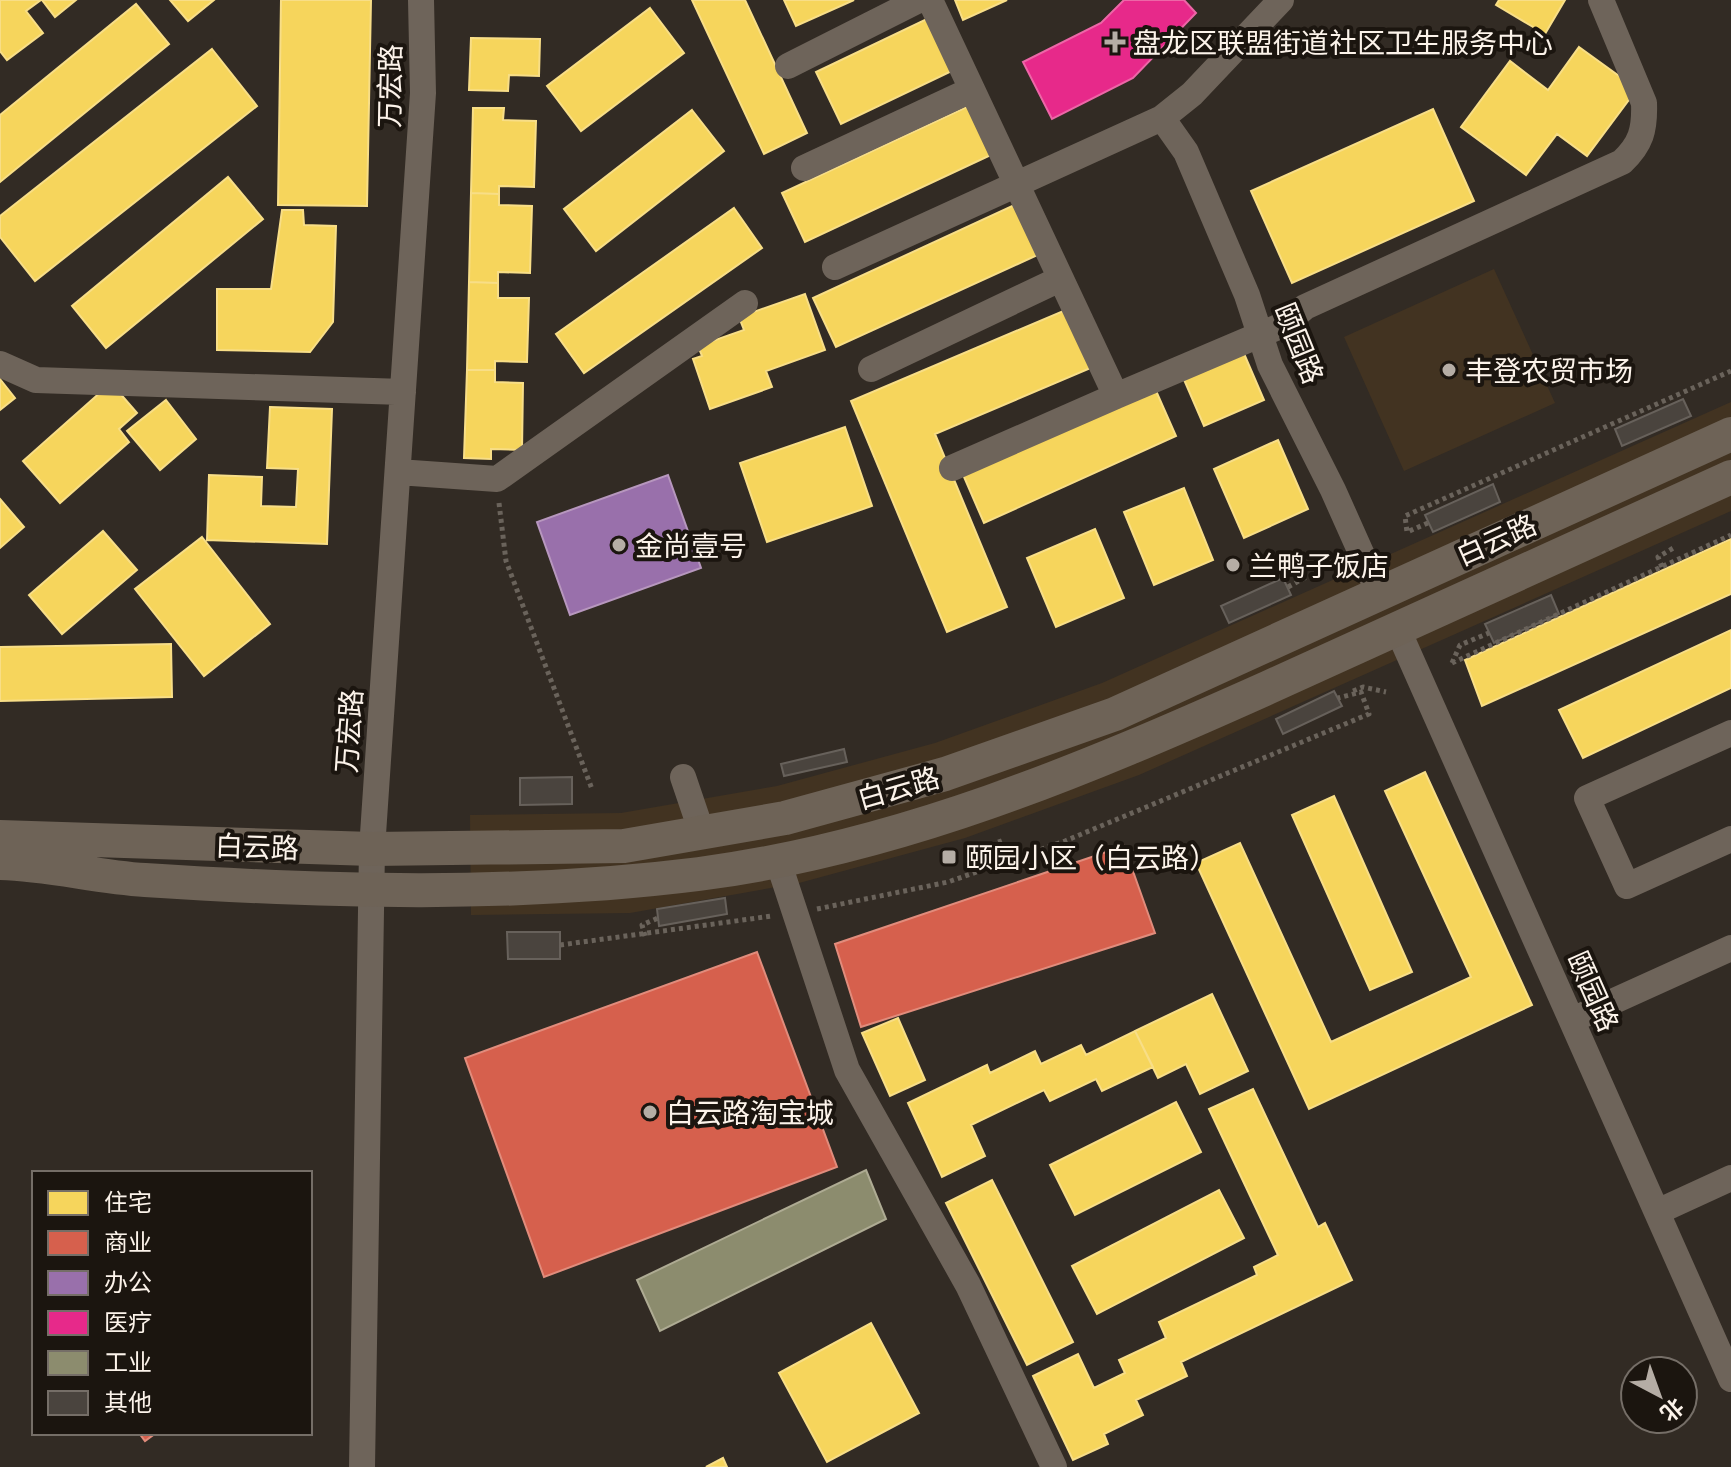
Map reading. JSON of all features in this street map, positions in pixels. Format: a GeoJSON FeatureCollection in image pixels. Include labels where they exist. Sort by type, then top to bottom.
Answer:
{"type":"FeatureCollection","features":[{"type":"Feature","properties":{"kind":"main road","name":"白云路"},"geometry":{"type":"LineString","coordinates":[[0,837],[372,849],[624,846],[785,818],[973,764],[1115,714],[1731,434]]}},
{"type":"Feature","properties":{"kind":"main road","name":"白云路"},"geometry":{"type":"LineString","coordinates":[[0,863],[140,880],[372,890],[612,881],[699,874],[778,861],[969,811],[1110,758],[1731,477]]}},
{"type":"Feature","properties":{"kind":"street","name":"万宏路"},"geometry":{"type":"LineString","coordinates":[[362,1467],[372,849],[423,93],[421,0]]}},
{"type":"Feature","properties":{"kind":"street"},"geometry":{"type":"LineString","coordinates":[[788,66],[919,0]]}},
{"type":"Feature","properties":{"kind":"street"},"geometry":{"type":"LineString","coordinates":[[930,0],[1116,396]]}},
{"type":"Feature","properties":{"kind":"street"},"geometry":{"type":"LineString","coordinates":[[835,267],[1162,118],[1192,94],[1281,0]]}},
{"type":"Feature","properties":{"kind":"street"},"geometry":{"type":"LineString","coordinates":[[952,468],[1285,324],[1305,307],[1622,162],[1640,145],[1644,103],[1601,0]]}},
{"type":"Feature","properties":{"kind":"street"},"geometry":{"type":"LineString","coordinates":[[804,168],[971,90]]}},
{"type":"Feature","properties":{"kind":"street","name":"颐园路"},"geometry":{"type":"LineString","coordinates":[[1162,118],[1186,152],[1247,295],[1270,365],[1333,490],[1379,593]]}},
{"type":"Feature","properties":{"kind":"street"},"geometry":{"type":"LineString","coordinates":[[871,369],[1060,279]]}},
{"type":"Feature","properties":{"kind":"street"},"geometry":{"type":"LineString","coordinates":[[398,472],[497,479],[745,303]]}},
{"type":"Feature","properties":{"kind":"street"},"geometry":{"type":"LineString","coordinates":[[0,364],[36,380],[403,392]]}},
{"type":"Feature","properties":{"kind":"street","name":"颐园路"},"geometry":{"type":"LineString","coordinates":[[1398,630],[1731,1379]]}},
{"type":"Feature","properties":{"kind":"street"},"geometry":{"type":"LineString","coordinates":[[1731,733],[1587,798],[1627,886],[1731,839]]}},
{"type":"Feature","properties":{"kind":"street"},"geometry":{"type":"LineString","coordinates":[[683,777],[702,833]]}},
{"type":"Feature","properties":{"kind":"street"},"geometry":{"type":"LineString","coordinates":[[778,861],[847,1070],[968,1285],[1054,1467]]}},
{"type":"Feature","properties":{"kind":"street"},"geometry":{"type":"LineString","coordinates":[[1572,1020],[1731,948]]}},
{"type":"Feature","properties":{"kind":"street"},"geometry":{"type":"LineString","coordinates":[[1657,1212],[1731,1178]]}},
{"type":"Feature","properties":{"kind":"path"},"geometry":{"type":"LineString","coordinates":[[1428,523],[1407,532],[1405,516],[1731,371]]}},
{"type":"Feature","properties":{"kind":"path"},"geometry":{"type":"LineString","coordinates":[[497,479],[506,561],[592,789]]}},
{"type":"Feature","properties":{"kind":"path"},"geometry":{"type":"LineString","coordinates":[[1489,633],[1460,645],[1452,663],[1731,535]]}},
{"type":"Feature","properties":{"kind":"path"},"geometry":{"type":"LineString","coordinates":[[1662,567],[1658,557],[1675,547]]}},
{"type":"Feature","properties":{"kind":"path"},"geometry":{"type":"LineString","coordinates":[[1288,587],[1306,577]]}},
{"type":"Feature","properties":{"kind":"path"},"geometry":{"type":"LineString","coordinates":[[813,910],[948,882],[1065,841],[1369,714],[1361,692],[1338,698],[1363,687],[1386,692]]}},
{"type":"Feature","properties":{"kind":"path"},"geometry":{"type":"LineString","coordinates":[[995,866],[988,846],[1004,840]]}},
{"type":"Feature","properties":{"kind":"path"},"geometry":{"type":"LineString","coordinates":[[560,945],[645,936],[773,916]]}},
{"type":"Feature","properties":{"kind":"path"},"geometry":{"type":"LineString","coordinates":[[645,936],[642,925],[658,918]]}},
{"type":"Feature","properties":{"kind":"shaded area","name":"丰登农贸市场"},"geometry":{"type":"Polygon","coordinates":[[[1494,269],[1555,403],[1404,471],[1344,337],[1494,269]]]}},
{"type":"Feature","properties":{"kind":"shaded area"},"geometry":{"type":"Polygon","coordinates":[[[1731,402],[1731,511],[1139,775],[965,838],[799,883],[630,913],[471,915],[470,815],[621,813],[777,786],[935,743],[1102,683],[1731,402]]]}},
{"type":"Feature","properties":{"kind":"building: 住宅"},"geometry":{"type":"Polygon","coordinates":[[[0,0],[41,0],[26,11],[43,33],[7,60],[0,51],[0,0]]]}},
{"type":"Feature","properties":{"kind":"building: 住宅"},"geometry":{"type":"Polygon","coordinates":[[[42,0],[76,0],[55,17],[42,0]]]}},
{"type":"Feature","properties":{"kind":"building: 住宅"},"geometry":{"type":"Polygon","coordinates":[[[170,0],[214,0],[188,21],[170,0]]]}},
{"type":"Feature","properties":{"kind":"building: 住宅"},"geometry":{"type":"Polygon","coordinates":[[[281,0],[371,0],[367,206],[278,205],[281,0]]]}},
{"type":"Feature","properties":{"kind":"building: 住宅"},"geometry":{"type":"Polygon","coordinates":[[[692,0],[745,0],[807,133],[764,154],[692,0]]]}},
{"type":"Feature","properties":{"kind":"building: 住宅"},"geometry":{"type":"Polygon","coordinates":[[[784,0],[854,0],[796,26],[784,0]]]}},
{"type":"Feature","properties":{"kind":"building: 住宅"},"geometry":{"type":"Polygon","coordinates":[[[955,0],[1007,0],[963,20],[955,0]]]}},
{"type":"Feature","properties":{"kind":"building: 住宅"},"geometry":{"type":"Polygon","coordinates":[[[1499,0],[1565,0],[1545,34],[1496,5],[1499,0]]]}},
{"type":"Feature","properties":{"kind":"building: 住宅"},"geometry":{"type":"Polygon","coordinates":[[[136,4],[169,44],[0,182],[0,115],[136,4]]]}},
{"type":"Feature","properties":{"kind":"building: 住宅"},"geometry":{"type":"Polygon","coordinates":[[[650,8],[684,53],[581,131],[547,86],[650,8]]]}},
{"type":"Feature","properties":{"kind":"building: 住宅"},"geometry":{"type":"Polygon","coordinates":[[[933,16],[958,68],[841,124],[816,72],[933,16]]]}},
{"type":"Feature","properties":{"kind":"building: 住宅"},"geometry":{"type":"Polygon","coordinates":[[[471,38],[540,39],[539,76],[509,75],[508,91],[469,90],[471,38]]]}},
{"type":"Feature","properties":{"kind":"building: 住宅"},"geometry":{"type":"Polygon","coordinates":[[[1579,47],[1637,89],[1587,156],[1557,134],[1526,175],[1461,127],[1510,61],[1548,90],[1579,47]]]}},
{"type":"Feature","properties":{"kind":"building: 住宅"},"geometry":{"type":"Polygon","coordinates":[[[212,49],[257,106],[35,281],[0,237],[0,216],[212,49]]]}},
{"type":"Feature","properties":{"kind":"building: 住宅"},"geometry":{"type":"Polygon","coordinates":[[[971,105],[993,154],[805,242],[782,193],[971,105]]]}},
{"type":"Feature","properties":{"kind":"building: 住宅"},"geometry":{"type":"Polygon","coordinates":[[[473,108],[504,108],[503,120],[536,121],[534,187],[499,186],[499,194],[471,193],[473,108]]]}},
{"type":"Feature","properties":{"kind":"building: 住宅"},"geometry":{"type":"Polygon","coordinates":[[[1433,109],[1474,201],[1292,283],[1251,191],[1433,109]]]}},
{"type":"Feature","properties":{"kind":"building: 住宅"},"geometry":{"type":"Polygon","coordinates":[[[692,110],[724,151],[596,251],[564,209],[692,110]]]}},
{"type":"Feature","properties":{"kind":"building: 住宅"},"geometry":{"type":"Polygon","coordinates":[[[228,177],[263,219],[106,348],[72,306],[228,177]]]}},
{"type":"Feature","properties":{"kind":"building: 住宅"},"geometry":{"type":"Polygon","coordinates":[[[471,193],[499,194],[499,205],[532,206],[530,273],[498,272],[498,283],[469,282],[471,193]]]}},
{"type":"Feature","properties":{"kind":"building: 住宅"},"geometry":{"type":"Polygon","coordinates":[[[1021,202],[1044,252],[836,347],[813,298],[1021,202]]]}},
{"type":"Feature","properties":{"kind":"building: 住宅"},"geometry":{"type":"Polygon","coordinates":[[[734,208],[762,248],[584,373],[556,334],[734,208]]]}},
{"type":"Feature","properties":{"kind":"building: 住宅"},"geometry":{"type":"Polygon","coordinates":[[[282,210],[303,210],[304,225],[336,226],[333,322],[310,352],[217,350],[217,289],[271,289],[282,210]]]}},
{"type":"Feature","properties":{"kind":"building: 住宅"},"geometry":{"type":"Polygon","coordinates":[[[469,282],[498,283],[498,298],[529,298],[527,362],[495,361],[495,370],[467,370],[469,282]]]}},
{"type":"Feature","properties":{"kind":"building: 住宅"},"geometry":{"type":"Polygon","coordinates":[[[805,294],[825,350],[766,371],[772,387],[710,409],[693,359],[702,356],[698,346],[744,330],[739,317],[805,294]]]}},
{"type":"Feature","properties":{"kind":"building: 住宅"},"geometry":{"type":"Polygon","coordinates":[[[1068,309],[1093,367],[935,434],[1007,607],[947,632],[851,401],[1068,309]]]}},
{"type":"Feature","properties":{"kind":"building: 住宅"},"geometry":{"type":"Polygon","coordinates":[[[1242,349],[1264,400],[1204,426],[1182,375],[1242,349]]]}},
{"type":"Feature","properties":{"kind":"building: 住宅"},"geometry":{"type":"Polygon","coordinates":[[[467,370],[495,370],[495,382],[523,383],[522,450],[491,449],[491,459],[464,458],[467,370]]]}},
{"type":"Feature","properties":{"kind":"building: 住宅"},"geometry":{"type":"Polygon","coordinates":[[[0,379],[15,398],[0,410],[0,379]]]}},
{"type":"Feature","properties":{"kind":"building: 住宅"},"geometry":{"type":"Polygon","coordinates":[[[111,383],[137,413],[119,429],[129,442],[60,503],[23,461],[111,383]]]}},
{"type":"Feature","properties":{"kind":"building: 住宅"},"geometry":{"type":"Polygon","coordinates":[[[1153,384],[1176,436],[984,523],[961,470],[1153,384]]]}},
{"type":"Feature","properties":{"kind":"building: 住宅"},"geometry":{"type":"Polygon","coordinates":[[[166,400],[196,439],[160,470],[127,431],[166,400]]]}},
{"type":"Feature","properties":{"kind":"building: 住宅"},"geometry":{"type":"Polygon","coordinates":[[[270,407],[332,409],[327,544],[207,540],[209,475],[262,477],[261,506],[296,507],[298,469],[267,468],[270,407]]]}},
{"type":"Feature","properties":{"kind":"building: 住宅"},"geometry":{"type":"Polygon","coordinates":[[[845,427],[872,506],[767,542],[740,463],[845,427]]]}},
{"type":"Feature","properties":{"kind":"building: 住宅"},"geometry":{"type":"Polygon","coordinates":[[[1278,440],[1308,509],[1244,538],[1214,469],[1278,440]]]}},
{"type":"Feature","properties":{"kind":"building: 住宅"},"geometry":{"type":"Polygon","coordinates":[[[1184,488],[1213,560],[1154,585],[1124,512],[1184,488]]]}},
{"type":"Feature","properties":{"kind":"building: 住宅"},"geometry":{"type":"Polygon","coordinates":[[[0,499],[24,527],[0,548],[0,499]]]}},
{"type":"Feature","properties":{"kind":"building: 住宅"},"geometry":{"type":"Polygon","coordinates":[[[1095,529],[1124,598],[1056,627],[1027,558],[1095,529]]]}},
{"type":"Feature","properties":{"kind":"building: 住宅"},"geometry":{"type":"Polygon","coordinates":[[[103,531],[137,570],[62,634],[29,595],[103,531]]]}},
{"type":"Feature","properties":{"kind":"building: 住宅"},"geometry":{"type":"Polygon","coordinates":[[[202,537],[270,624],[204,676],[135,589],[202,537]]]}},
{"type":"Feature","properties":{"kind":"building: 住宅"},"geometry":{"type":"Polygon","coordinates":[[[1731,539],[1731,594],[1482,706],[1465,660],[1731,539]]]}},
{"type":"Feature","properties":{"kind":"building: 住宅"},"geometry":{"type":"Polygon","coordinates":[[[1731,630],[1731,688],[1583,758],[1559,710],[1731,630]]]}},
{"type":"Feature","properties":{"kind":"building: 住宅"},"geometry":{"type":"Polygon","coordinates":[[[171,644],[172,697],[0,701],[0,647],[171,644]]]}},
{"type":"Feature","properties":{"kind":"building: 住宅"},"geometry":{"type":"Polygon","coordinates":[[[1425,772],[1532,1005],[1309,1109],[1196,863],[1240,843],[1331,1042],[1471,977],[1385,791],[1425,772]]]}},
{"type":"Feature","properties":{"kind":"building: 住宅"},"geometry":{"type":"Polygon","coordinates":[[[1334,796],[1412,972],[1370,990],[1292,815],[1334,796]]]}},
{"type":"Feature","properties":{"kind":"building: 住宅"},"geometry":{"type":"Polygon","coordinates":[[[1212,994],[1248,1071],[1200,1094],[1186,1064],[1158,1078],[1135,1031],[1212,994]]]}},
{"type":"Feature","properties":{"kind":"building: 住宅"},"geometry":{"type":"Polygon","coordinates":[[[898,1018],[925,1080],[890,1096],[862,1033],[898,1018]]]}},
{"type":"Feature","properties":{"kind":"building: 住宅"},"geometry":{"type":"Polygon","coordinates":[[[1135,1031],[1153,1067],[1102,1091],[1096,1079],[1050,1101],[1044,1090],[971,1125],[985,1156],[942,1177],[908,1103],[987,1065],[990,1073],[1035,1051],[1041,1064],[1081,1045],[1086,1055],[1135,1031]]]}},
{"type":"Feature","properties":{"kind":"building: 住宅"},"geometry":{"type":"Polygon","coordinates":[[[1253,1089],[1318,1227],[1325,1223],[1352,1280],[1181,1362],[1187,1376],[1136,1400],[1143,1415],[1104,1434],[1108,1444],[1073,1460],[1033,1376],[1078,1354],[1094,1388],[1125,1373],[1119,1360],[1166,1338],[1159,1322],[1257,1275],[1254,1267],[1278,1255],[1209,1109],[1253,1089]]]}},
{"type":"Feature","properties":{"kind":"building: 住宅"},"geometry":{"type":"Polygon","coordinates":[[[1176,1102],[1201,1152],[1075,1215],[1050,1165],[1176,1102]]]}},
{"type":"Feature","properties":{"kind":"building: 住宅"},"geometry":{"type":"Polygon","coordinates":[[[992,1180],[1073,1342],[1027,1365],[946,1203],[992,1180]]]}},
{"type":"Feature","properties":{"kind":"building: 住宅"},"geometry":{"type":"Polygon","coordinates":[[[1219,1190],[1244,1238],[1097,1314],[1072,1266],[1219,1190]]]}},
{"type":"Feature","properties":{"kind":"building: 住宅"},"geometry":{"type":"Polygon","coordinates":[[[871,1323],[919,1413],[827,1462],[779,1373],[871,1323]]]}},
{"type":"Feature","properties":{"kind":"building: 住宅"},"geometry":{"type":"Polygon","coordinates":[[[723,1458],[727,1467],[706,1467],[723,1458]]]}},
{"type":"Feature","properties":{"kind":"building: 商业"},"geometry":{"type":"Polygon","coordinates":[[[1124,846],[1155,933],[861,1027],[835,944],[1124,846]]]}},
{"type":"Feature","properties":{"kind":"building: 商业","name":"白云路淘宝城"},"geometry":{"type":"Polygon","coordinates":[[[757,952],[837,1167],[544,1277],[465,1058],[757,952]]]}},
{"type":"Feature","properties":{"kind":"building: 办公","name":"金尚壹号"},"geometry":{"type":"Polygon","coordinates":[[[668,475],[701,568],[570,615],[537,522],[668,475]]]}},
{"type":"Feature","properties":{"kind":"building: 医疗","name":"盘龙区联盟街道社区卫生服务中心"},"geometry":{"type":"Polygon","coordinates":[[[1124,0],[1184,0],[1196,13],[1133,78],[1052,119],[1023,62],[1101,23],[1124,0]]]}},
{"type":"Feature","properties":{"kind":"building: 工业"},"geometry":{"type":"Polygon","coordinates":[[[866,1170],[886,1219],[660,1331],[637,1280],[866,1170]]]}},
{"type":"Feature","properties":{"kind":"building: 其他"},"geometry":{"type":"Polygon","coordinates":[[[1683,399],[1691,416],[1622,446],[1615,429],[1683,399]]]}},
{"type":"Feature","properties":{"kind":"building: 其他"},"geometry":{"type":"Polygon","coordinates":[[[1493,484],[1500,502],[1433,532],[1425,515],[1493,484]]]}},
{"type":"Feature","properties":{"kind":"building: 其他"},"geometry":{"type":"Polygon","coordinates":[[[1283,578],[1291,595],[1229,623],[1221,606],[1283,578]]]}},
{"type":"Feature","properties":{"kind":"building: 其他"},"geometry":{"type":"Polygon","coordinates":[[[1551,595],[1559,614],[1494,643],[1485,624],[1551,595]]]}},
{"type":"Feature","properties":{"kind":"building: 其他"},"geometry":{"type":"Polygon","coordinates":[[[1334,691],[1342,706],[1283,734],[1276,719],[1334,691]]]}},
{"type":"Feature","properties":{"kind":"building: 其他"},"geometry":{"type":"Polygon","coordinates":[[[844,749],[847,762],[784,776],[781,764],[844,749]]]}},
{"type":"Feature","properties":{"kind":"building: 其他"},"geometry":{"type":"Polygon","coordinates":[[[572,777],[572,804],[520,805],[520,778],[572,777]]]}},
{"type":"Feature","properties":{"kind":"building: 其他"},"geometry":{"type":"Polygon","coordinates":[[[725,898],[727,914],[659,926],[657,909],[725,898]]]}},
{"type":"Feature","properties":{"kind":"building: 其他"},"geometry":{"type":"Polygon","coordinates":[[[507,932],[560,932],[560,959],[508,959],[507,932]]]}},
{"type":"Feature","properties":{"kind":"place","name":"盘龙区联盟街道社区卫生服务中心"},"geometry":{"type":"Point","coordinates":[1115,42]}},
{"type":"Feature","properties":{"kind":"place","name":"丰登农贸市场"},"geometry":{"type":"Point","coordinates":[1449,370]}},
{"type":"Feature","properties":{"kind":"place","name":"金尚壹号"},"geometry":{"type":"Point","coordinates":[619,545]}},
{"type":"Feature","properties":{"kind":"place","name":"兰鸭子饭店"},"geometry":{"type":"Point","coordinates":[1233,565]}},
{"type":"Feature","properties":{"kind":"place","name":"颐园小区（白云路）"},"geometry":{"type":"Point","coordinates":[949,857]}},
{"type":"Feature","properties":{"kind":"place","name":"白云路淘宝城"},"geometry":{"type":"Point","coordinates":[650,1112]}}]}
